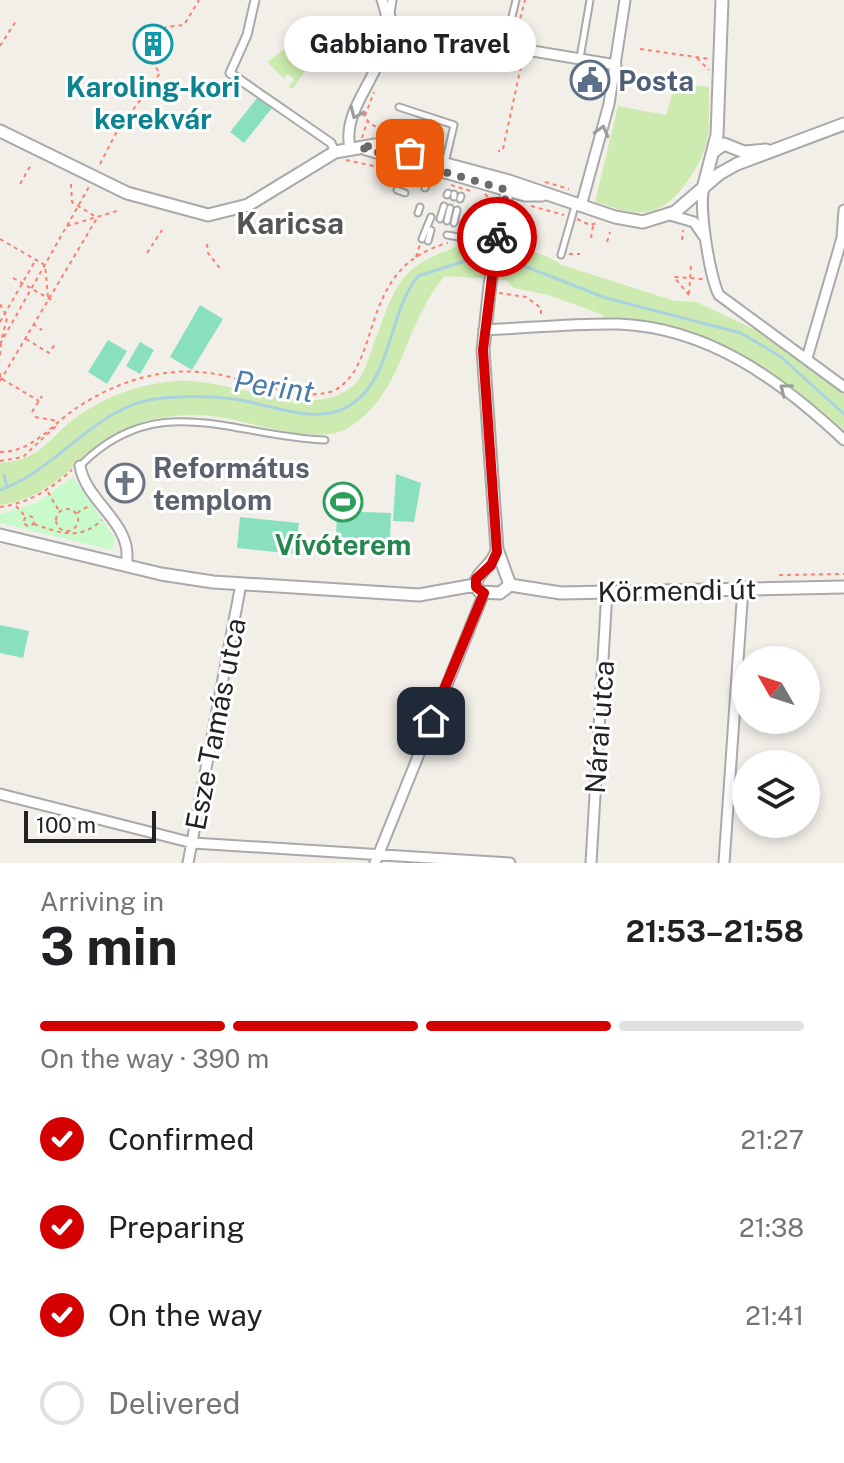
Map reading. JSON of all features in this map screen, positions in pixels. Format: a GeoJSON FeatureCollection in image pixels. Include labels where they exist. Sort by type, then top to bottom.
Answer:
{"type":"FeatureCollection","features":[{"type":"Feature","properties":{"kind":"street"},"geometry":{"type":"LineString","coordinates":[[255,0],[247,35],[230,73],[331,143],[335,152]]}},
{"type":"Feature","properties":{"kind":"street"},"geometry":{"type":"LineString","coordinates":[[382,0],[393,28]]}},
{"type":"Feature","properties":{"kind":"street"},"geometry":{"type":"LineString","coordinates":[[392,0],[390,13],[393,28],[347,136],[354,147],[508,185]]}},
{"type":"Feature","properties":{"kind":"street"},"geometry":{"type":"LineString","coordinates":[[578,206],[616,65],[625,0]]}},
{"type":"Feature","properties":{"kind":"street"},"geometry":{"type":"LineString","coordinates":[[722,0],[720,109],[701,197],[712,285],[727,305],[807,358],[844,387]]}},
{"type":"Feature","properties":{"kind":"street"},"geometry":{"type":"LineString","coordinates":[[393,28],[408,31]]}},
{"type":"Feature","properties":{"kind":"street"},"geometry":{"type":"LineString","coordinates":[[431,34],[616,65]]}},
{"type":"Feature","properties":{"kind":"street"},"geometry":{"type":"LineString","coordinates":[[720,109],[725,135],[738,157],[731,168]]}},
{"type":"Feature","properties":{"kind":"street"},"geometry":{"type":"LineString","coordinates":[[0,131],[138,197],[198,214],[230,212],[248,205],[335,152],[380,145],[446,159],[528,196],[546,196],[620,218],[653,221],[670,215],[731,168],[844,124]]}},
{"type":"Feature","properties":{"kind":"street"},"geometry":{"type":"LineString","coordinates":[[712,155],[722,144],[741,151],[758,151],[797,142]]}},
{"type":"Feature","properties":{"kind":"street"},"geometry":{"type":"LineString","coordinates":[[399,160],[418,155]]}},
{"type":"Feature","properties":{"kind":"street"},"geometry":{"type":"LineString","coordinates":[[712,155],[716,167],[731,168]]}},
{"type":"Feature","properties":{"kind":"street"},"geometry":{"type":"LineString","coordinates":[[508,185],[493,239],[494,289],[484,330],[497,549],[509,579]]}},
{"type":"Feature","properties":{"kind":"street"},"geometry":{"type":"LineString","coordinates":[[807,358],[842,238],[844,210]]}},
{"type":"Feature","properties":{"kind":"street"},"geometry":{"type":"LineString","coordinates":[[670,215],[698,225],[708,249]]}},
{"type":"Feature","properties":{"kind":"street"},"geometry":{"type":"LineString","coordinates":[[484,330],[541,322],[623,325],[695,339],[769,377],[844,440]]}},
{"type":"Feature","properties":{"kind":"street"},"geometry":{"type":"LineString","coordinates":[[80,466],[83,478],[127,545],[126,565]]}},
{"type":"Feature","properties":{"kind":"street","name":"Körmendi út"},"geometry":{"type":"LineString","coordinates":[[0,535],[126,565],[241,584],[419,595],[480,589],[504,592],[509,579]]}},
{"type":"Feature","properties":{"kind":"street"},"geometry":{"type":"LineString","coordinates":[[377,859],[480,589],[476,579],[486,571],[497,549]]}},
{"type":"Feature","properties":{"kind":"street","name":"Körmendi út"},"geometry":{"type":"LineString","coordinates":[[486,571],[545,592],[844,587]]}},
{"type":"Feature","properties":{"kind":"street","name":"Esze Tamás utca"},"geometry":{"type":"LineString","coordinates":[[188,863],[241,584]]}},
{"type":"Feature","properties":{"kind":"street"},"geometry":{"type":"LineString","coordinates":[[724,863],[743,588]]}},
{"type":"Feature","properties":{"kind":"street","name":"Nárai utca"},"geometry":{"type":"LineString","coordinates":[[591,863],[607,591]]}},
{"type":"Feature","properties":{"kind":"street"},"geometry":{"type":"LineString","coordinates":[[0,794],[193,843],[377,859],[510,863]]}},
{"type":"Feature","properties":{"kind":"lane"},"geometry":{"type":"LineString","coordinates":[[505,46],[516,0]]}},
{"type":"Feature","properties":{"kind":"lane"},"geometry":{"type":"LineString","coordinates":[[580,59],[590,0]]}},
{"type":"Feature","properties":{"kind":"lane"},"geometry":{"type":"LineString","coordinates":[[399,107],[454,125],[446,159]]}},
{"type":"Feature","properties":{"kind":"lane"},"geometry":{"type":"LineString","coordinates":[[397,190],[405,193]]}},
{"type":"Feature","properties":{"kind":"lane"},"geometry":{"type":"LineString","coordinates":[[561,255],[578,206]]}},
{"type":"Feature","properties":{"kind":"lane"},"geometry":{"type":"LineString","coordinates":[[450,208],[447,221],[450,208]]}},
{"type":"Feature","properties":{"kind":"lane"},"geometry":{"type":"LineString","coordinates":[[425,240],[431,230],[431,217]]}},
{"type":"Feature","properties":{"kind":"lane"},"geometry":{"type":"LineString","coordinates":[[447,235],[459,237],[467,227]]}},
{"type":"Feature","properties":{"kind":"lane"},"geometry":{"type":"LineString","coordinates":[[80,466],[105,446],[138,428],[174,421],[215,421],[325,440]]}},
{"type":"Feature","properties":{"kind":"path"},"geometry":{"type":"LineString","coordinates":[[100,164],[138,100],[160,73],[150,60],[156,37],[166,27],[184,25],[199,0]]}},
{"type":"Feature","properties":{"kind":"path"},"geometry":{"type":"LineString","coordinates":[[516,35],[525,0]]}},
{"type":"Feature","properties":{"kind":"path"},"geometry":{"type":"LineString","coordinates":[[0,46],[16,21]]}},
{"type":"Feature","properties":{"kind":"path"},"geometry":{"type":"LineString","coordinates":[[500,150],[525,49]]}},
{"type":"Feature","properties":{"kind":"path"},"geometry":{"type":"LineString","coordinates":[[640,49],[713,60]]}},
{"type":"Feature","properties":{"kind":"path"},"geometry":{"type":"LineString","coordinates":[[697,58],[713,49]]}},
{"type":"Feature","properties":{"kind":"path"},"geometry":{"type":"LineString","coordinates":[[697,58],[712,74]]}},
{"type":"Feature","properties":{"kind":"path"},"geometry":{"type":"LineString","coordinates":[[125,93],[138,100]]}},
{"type":"Feature","properties":{"kind":"path"},"geometry":{"type":"LineString","coordinates":[[365,117],[367,122],[446,159]]}},
{"type":"Feature","properties":{"kind":"path"},"geometry":{"type":"LineString","coordinates":[[354,147],[367,122]]}},
{"type":"Feature","properties":{"kind":"path"},"geometry":{"type":"LineString","coordinates":[[351,162],[437,180]]}},
{"type":"Feature","properties":{"kind":"path"},"geometry":{"type":"LineString","coordinates":[[20,184],[32,163]]}},
{"type":"Feature","properties":{"kind":"path"},"geometry":{"type":"LineString","coordinates":[[378,173],[380,167]]}},
{"type":"Feature","properties":{"kind":"path"},"geometry":{"type":"LineString","coordinates":[[447,183],[486,195],[494,204]]}},
{"type":"Feature","properties":{"kind":"path"},"geometry":{"type":"LineString","coordinates":[[71,184],[72,202],[97,218]]}},
{"type":"Feature","properties":{"kind":"path"},"geometry":{"type":"LineString","coordinates":[[1,343],[86,193]]}},
{"type":"Feature","properties":{"kind":"path"},"geometry":{"type":"LineString","coordinates":[[521,203],[594,224],[591,238]]}},
{"type":"Feature","properties":{"kind":"path"},"geometry":{"type":"LineString","coordinates":[[67,226],[120,210]]}},
{"type":"Feature","properties":{"kind":"path"},"geometry":{"type":"LineString","coordinates":[[39,401],[1,377],[97,218]]}},
{"type":"Feature","properties":{"kind":"path"},"geometry":{"type":"LineString","coordinates":[[585,223],[590,219]]}},
{"type":"Feature","properties":{"kind":"path"},"geometry":{"type":"LineString","coordinates":[[682,228],[682,240]]}},
{"type":"Feature","properties":{"kind":"path"},"geometry":{"type":"LineString","coordinates":[[147,253],[162,230]]}},
{"type":"Feature","properties":{"kind":"path"},"geometry":{"type":"LineString","coordinates":[[607,242],[610,232]]}},
{"type":"Feature","properties":{"kind":"path"},"geometry":{"type":"LineString","coordinates":[[0,239],[45,265]]}},
{"type":"Feature","properties":{"kind":"path"},"geometry":{"type":"LineString","coordinates":[[59,422],[34,449],[20,458],[1,461],[1,452],[33,443],[59,422],[109,390],[139,378],[168,373],[215,374],[307,394],[333,391],[345,383],[355,369],[386,288],[416,259],[442,245],[493,239]]}},
{"type":"Feature","properties":{"kind":"path"},"geometry":{"type":"LineString","coordinates":[[416,259],[425,240]]}},
{"type":"Feature","properties":{"kind":"path"},"geometry":{"type":"LineString","coordinates":[[207,244],[208,253],[222,271]]}},
{"type":"Feature","properties":{"kind":"path"},"geometry":{"type":"LineString","coordinates":[[561,255],[580,254]]}},
{"type":"Feature","properties":{"kind":"path"},"geometry":{"type":"LineString","coordinates":[[0,322],[36,259]]}},
{"type":"Feature","properties":{"kind":"path"},"geometry":{"type":"LineString","coordinates":[[45,265],[48,298]]}},
{"type":"Feature","properties":{"kind":"path"},"geometry":{"type":"LineString","coordinates":[[691,265],[692,277],[689,295],[674,277],[692,277],[712,285]]}},
{"type":"Feature","properties":{"kind":"path"},"geometry":{"type":"LineString","coordinates":[[13,278],[55,302]]}},
{"type":"Feature","properties":{"kind":"path"},"geometry":{"type":"LineString","coordinates":[[494,289],[534,300],[541,308],[541,322]]}},
{"type":"Feature","properties":{"kind":"path"},"geometry":{"type":"LineString","coordinates":[[0,304],[6,312],[0,355]]}},
{"type":"Feature","properties":{"kind":"path"},"geometry":{"type":"LineString","coordinates":[[38,316],[44,320]]}},
{"type":"Feature","properties":{"kind":"path"},"geometry":{"type":"LineString","coordinates":[[33,324],[42,330]]}},
{"type":"Feature","properties":{"kind":"path"},"geometry":{"type":"LineString","coordinates":[[25,339],[49,353],[55,344]]}},
{"type":"Feature","properties":{"kind":"path"},"geometry":{"type":"LineString","coordinates":[[32,412],[42,396]]}},
{"type":"Feature","properties":{"kind":"path"},"geometry":{"type":"LineString","coordinates":[[35,417],[59,422]]}},
{"type":"Feature","properties":{"kind":"path"},"geometry":{"type":"LineString","coordinates":[[0,507],[16,505],[47,491],[80,466]]}},
{"type":"Feature","properties":{"kind":"path"},"geometry":{"type":"LineString","coordinates":[[47,491],[60,511],[57,524],[62,533],[60,539]]}},
{"type":"Feature","properties":{"kind":"path"},"geometry":{"type":"LineString","coordinates":[[16,505],[26,517],[31,517],[34,524]]}},
{"type":"Feature","properties":{"kind":"path"},"geometry":{"type":"LineString","coordinates":[[76,513],[89,506]]}},
{"type":"Feature","properties":{"kind":"path"},"geometry":{"type":"LineString","coordinates":[[60,511],[70,509],[76,513]]}},
{"type":"Feature","properties":{"kind":"path"},"geometry":{"type":"LineString","coordinates":[[62,533],[73,531],[76,513]]}},
{"type":"Feature","properties":{"kind":"path"},"geometry":{"type":"LineString","coordinates":[[27,526],[34,524],[62,533],[83,534],[109,514]]}},
{"type":"Feature","properties":{"kind":"path"},"geometry":{"type":"LineString","coordinates":[[26,517],[23,522],[27,526]]}},
{"type":"Feature","properties":{"kind":"path"},"geometry":{"type":"LineString","coordinates":[[26,531],[27,526]]}},
{"type":"Feature","properties":{"kind":"path"},"geometry":{"type":"LineString","coordinates":[[779,575],[844,574]]}},
{"type":"Feature","properties":{"kind":"green space"},"geometry":{"type":"Polygon","coordinates":[[[297,40],[310,44],[314,57],[293,89],[289,87],[294,79],[287,74],[284,79],[267,62],[297,40]]]}},
{"type":"Feature","properties":{"kind":"green space"},"geometry":{"type":"Polygon","coordinates":[[[675,83],[709,87],[708,138],[692,174],[669,202],[651,211],[630,212],[595,202],[618,106],[666,115],[675,83]]]}},
{"type":"Feature","properties":{"kind":"green space"},"geometry":{"type":"Polygon","coordinates":[[[258,97],[272,108],[244,143],[230,132],[258,97]]]}},
{"type":"Feature","properties":{"kind":"green space"},"geometry":{"type":"Polygon","coordinates":[[[476,240],[531,251],[562,265],[675,301],[696,302],[760,332],[844,395],[844,433],[794,390],[738,352],[701,337],[642,321],[613,317],[604,319],[603,315],[549,295],[514,288],[506,280],[445,276],[420,315],[382,395],[350,427],[322,435],[210,416],[182,415],[146,421],[108,440],[40,491],[0,505],[0,463],[15,461],[36,452],[81,414],[127,391],[178,381],[313,400],[333,397],[350,388],[363,372],[388,306],[404,277],[430,258],[476,240]]]}},
{"type":"Feature","properties":{"kind":"green space"},"geometry":{"type":"Polygon","coordinates":[[[200,305],[223,319],[192,370],[170,357],[200,305]]]}},
{"type":"Feature","properties":{"kind":"green space"},"geometry":{"type":"Polygon","coordinates":[[[108,340],[127,351],[107,384],[88,372],[108,340]]]}},
{"type":"Feature","properties":{"kind":"green space"},"geometry":{"type":"Polygon","coordinates":[[[140,342],[154,350],[140,374],[126,366],[140,342]]]}},
{"type":"Feature","properties":{"kind":"green space"},"geometry":{"type":"Polygon","coordinates":[[[396,474],[421,483],[414,522],[393,521],[396,474]]]}},
{"type":"Feature","properties":{"kind":"green space"},"geometry":{"type":"Polygon","coordinates":[[[73,477],[115,538],[112,550],[0,523],[0,514],[36,503],[73,477]]]}},
{"type":"Feature","properties":{"kind":"green space"},"geometry":{"type":"Polygon","coordinates":[[[337,511],[391,513],[390,540],[336,537],[337,511]]]}},
{"type":"Feature","properties":{"kind":"green space"},"geometry":{"type":"Polygon","coordinates":[[[240,517],[299,523],[295,554],[237,548],[240,517]]]}},
{"type":"Feature","properties":{"kind":"green space"},"geometry":{"type":"Polygon","coordinates":[[[0,625],[29,631],[23,658],[0,653],[0,625]]]}},
{"type":"Feature","properties":{"kind":"waterway","name":"Perint"},"geometry":{"type":"LineString","coordinates":[[0,490],[41,468],[98,424],[139,403],[162,398],[207,397],[234,399],[310,414],[339,411],[365,392],[375,377],[408,291],[418,276],[484,255]]}},
{"type":"Feature","properties":{"kind":"waterway","name":"Perint"},"geometry":{"type":"LineString","coordinates":[[504,258],[606,298],[741,333],[781,357],[844,414]]}},
{"type":"Feature","properties":{"kind":"waterway"},"geometry":{"type":"LineString","coordinates":[[4,475],[7,487]]}},
{"type":"Feature","properties":{"kind":"tunnel"},"geometry":{"type":"LineString","coordinates":[[408,31],[431,34]]}},
{"type":"Feature","properties":{"kind":"way so far"},"geometry":{"type":"LineString","coordinates":[[410,153],[380,145],[359,147],[507,190],[497,237]]}},
{"type":"Feature","properties":{"kind":"place","name":"Karoling-kori kerekvár"},"geometry":{"type":"Point","coordinates":[153,44]}},
{"type":"Feature","properties":{"kind":"place","name":"Posta"},"geometry":{"type":"Point","coordinates":[590,80]}},
{"type":"Feature","properties":{"kind":"place","name":"Gabbiano Travel"},"geometry":{"type":"Point","coordinates":[410,153]}},
{"type":"Feature","properties":{"kind":"place","name":"Református templom"},"geometry":{"type":"Point","coordinates":[125,483]}},
{"type":"Feature","properties":{"kind":"place","name":"Vívóterem"},"geometry":{"type":"Point","coordinates":[343,502]}},
{"type":"Feature","properties":{"kind":"district","name":"Karicsa"},"geometry":{"type":"Point","coordinates":[290,223]}},
{"type":"Feature","properties":{"kind":"route"},"geometry":{"type":"LineString","coordinates":[[431,721],[484,593],[476,587],[476,579],[491,565],[497,552],[483,350],[497,237]]}}]}
